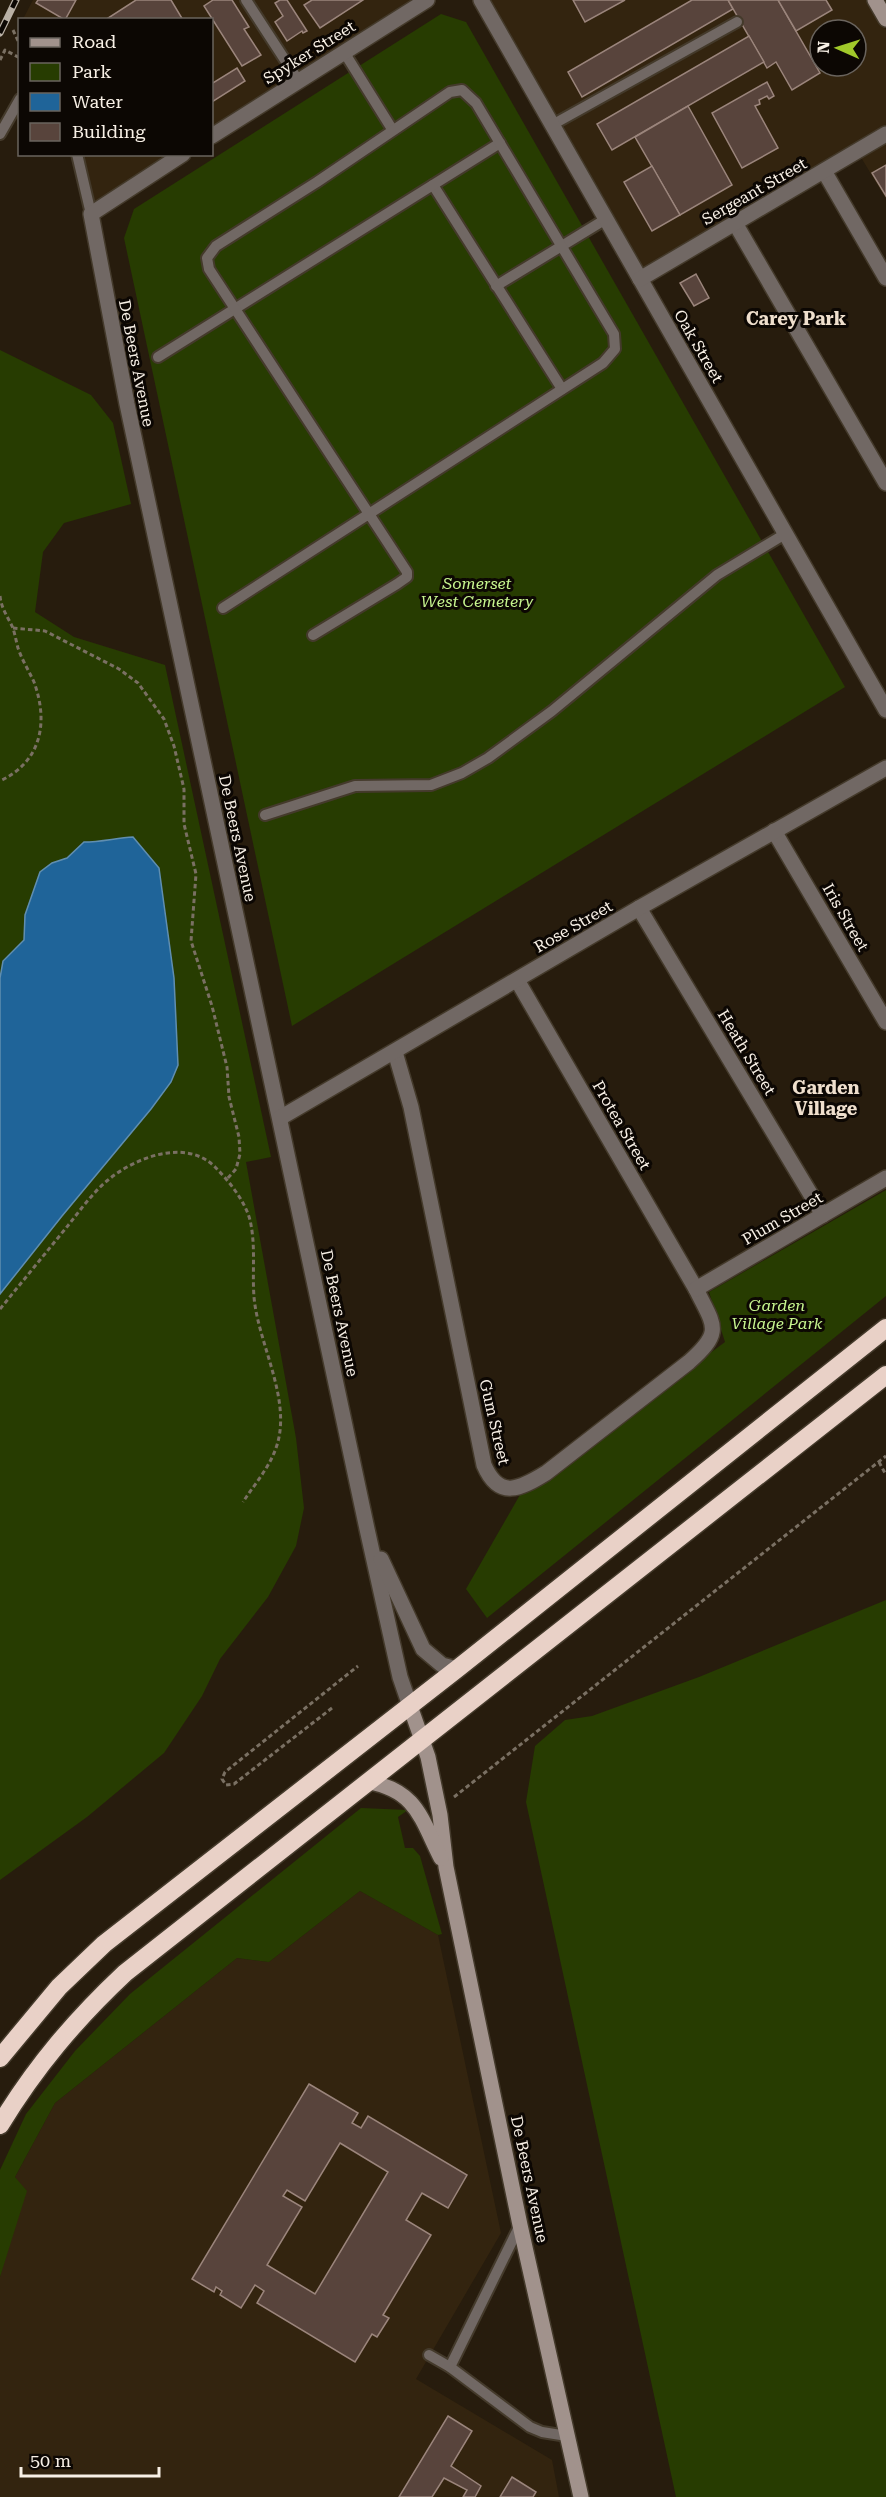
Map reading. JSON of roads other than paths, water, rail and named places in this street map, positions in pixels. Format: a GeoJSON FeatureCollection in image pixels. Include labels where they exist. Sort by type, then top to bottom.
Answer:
{"type":"FeatureCollection","features":[{"type":"Feature","properties":{"kind":"highway"},"geometry":{"type":"LineString","coordinates":[[0,2058],[59,1987],[104,1944],[457,1669],[886,1328]]}},
{"type":"Feature","properties":{"kind":"highway"},"geometry":{"type":"LineString","coordinates":[[0,2125],[20,2092],[64,2034],[125,1973],[886,1375]]}},
{"type":"Feature","properties":{"kind":"street","name":"Spyker Street"},"geometry":{"type":"LineString","coordinates":[[213,135],[427,0]]}},
{"type":"Feature","properties":{"kind":"street","name":"Oak Street"},"geometry":{"type":"LineString","coordinates":[[481,0],[886,710]]}},
{"type":"Feature","properties":{"kind":"street"},"geometry":{"type":"LineString","coordinates":[[875,0],[886,19]]}},
{"type":"Feature","properties":{"kind":"street","name":"Sergeant Street"},"geometry":{"type":"LineString","coordinates":[[640,279],[886,134]]}},
{"type":"Feature","properties":{"kind":"street"},"geometry":{"type":"LineString","coordinates":[[91,214],[180,156]]}},
{"type":"Feature","properties":{"kind":"street"},"geometry":{"type":"LineString","coordinates":[[824,171],[886,278]]}},
{"type":"Feature","properties":{"kind":"street","name":"De Beers Avenue"},"geometry":{"type":"LineString","coordinates":[[91,214],[127,404],[367,1529],[400,1677],[428,1757],[446,1867],[520,2225],[581,2497]]}},
{"type":"Feature","properties":{"kind":"street"},"geometry":{"type":"LineString","coordinates":[[735,223],[886,483]]}},
{"type":"Feature","properties":{"kind":"street","name":"Rose Street"},"geometry":{"type":"LineString","coordinates":[[280,1118],[639,908],[886,768]]}},
{"type":"Feature","properties":{"kind":"street","name":"Iris Street"},"geometry":{"type":"LineString","coordinates":[[774,831],[886,1022]]}},
{"type":"Feature","properties":{"kind":"street","name":"Heath Street"},"geometry":{"type":"LineString","coordinates":[[639,908],[823,1215]]}},
{"type":"Feature","properties":{"kind":"street","name":"Protea Street"},"geometry":{"type":"LineString","coordinates":[[517,980],[696,1289]]}},
{"type":"Feature","properties":{"kind":"street","name":"Gum Street"},"geometry":{"type":"LineString","coordinates":[[395,1052],[409,1100],[484,1465],[489,1476],[497,1484],[506,1488],[524,1487],[546,1473],[706,1347],[711,1338],[713,1324],[696,1289]]}},
{"type":"Feature","properties":{"kind":"street","name":"Plum Street"},"geometry":{"type":"LineString","coordinates":[[696,1289],[886,1178]]}},
{"type":"Feature","properties":{"kind":"street","name":"De Beers Avenue"},"geometry":{"type":"LineString","coordinates":[[367,1529],[417,1640],[435,1661],[457,1669]]}},
{"type":"Feature","properties":{"kind":"street","name":"De Beers Avenue"},"geometry":{"type":"LineString","coordinates":[[369,1782],[390,1786],[406,1796],[414,1806],[446,1867]]}},
{"type":"Feature","properties":{"kind":"lane"},"geometry":{"type":"LineString","coordinates":[[246,0],[298,80]]}},
{"type":"Feature","properties":{"kind":"lane"},"geometry":{"type":"LineString","coordinates":[[552,125],[736,22]]}},
{"type":"Feature","properties":{"kind":"lane"},"geometry":{"type":"LineString","coordinates":[[344,52],[392,129]]}},
{"type":"Feature","properties":{"kind":"lane"},"geometry":{"type":"LineString","coordinates":[[223,608],[370,513],[562,389],[603,363],[610,355],[615,342],[614,334],[470,95],[458,90],[450,92],[392,129],[317,182],[212,250],[207,258],[209,269],[370,513],[406,569],[407,577],[313,635]]}},
{"type":"Feature","properties":{"kind":"lane"},"geometry":{"type":"LineString","coordinates":[[0,134],[18,102]]}},
{"type":"Feature","properties":{"kind":"lane"},"geometry":{"type":"LineString","coordinates":[[158,357],[500,143]]}},
{"type":"Feature","properties":{"kind":"lane","name":"De Beers Avenue"},"geometry":{"type":"LineString","coordinates":[[77,156],[91,214]]}},
{"type":"Feature","properties":{"kind":"lane"},"geometry":{"type":"LineString","coordinates":[[433,185],[562,389]]}},
{"type":"Feature","properties":{"kind":"lane"},"geometry":{"type":"LineString","coordinates":[[496,286],[606,219]]}},
{"type":"Feature","properties":{"kind":"lane"},"geometry":{"type":"LineString","coordinates":[[265,815],[355,786],[431,785],[462,773],[488,758],[552,711],[717,575],[785,534]]}},
{"type":"Feature","properties":{"kind":"lane"},"geometry":{"type":"LineString","coordinates":[[450,2367],[520,2225]]}},
{"type":"Feature","properties":{"kind":"lane"},"geometry":{"type":"LineString","coordinates":[[429,2355],[450,2367],[530,2427],[542,2432],[567,2436]]}},
{"type":"Feature","properties":{"kind":"water"},"geometry":{"type":"Polygon","coordinates":[[[133,837],[159,868],[174,978],[178,1065],[171,1082],[151,1109],[0,1294],[0,978],[3,961],[24,940],[25,915],[40,872],[52,863],[67,858],[84,842],[133,837]]]}},
{"type":"Feature","properties":{"kind":"railway"},"geometry":{"type":"LineString","coordinates":[[0,33],[16,0]]}},
{"type":"Feature","properties":{"kind":"district","name":"Carey Park"},"geometry":{"type":"Point","coordinates":[796,319]}},
{"type":"Feature","properties":{"kind":"district","name":"Garden Village"},"geometry":{"type":"Point","coordinates":[826,1098]}},
{"type":"Feature","properties":{"kind":"park label","name":"Somerset West Cemetery"},"geometry":{"type":"Point","coordinates":[477,592]}},
{"type":"Feature","properties":{"kind":"park label","name":"Garden Village Park"},"geometry":{"type":"Point","coordinates":[777,1314]}}]}
